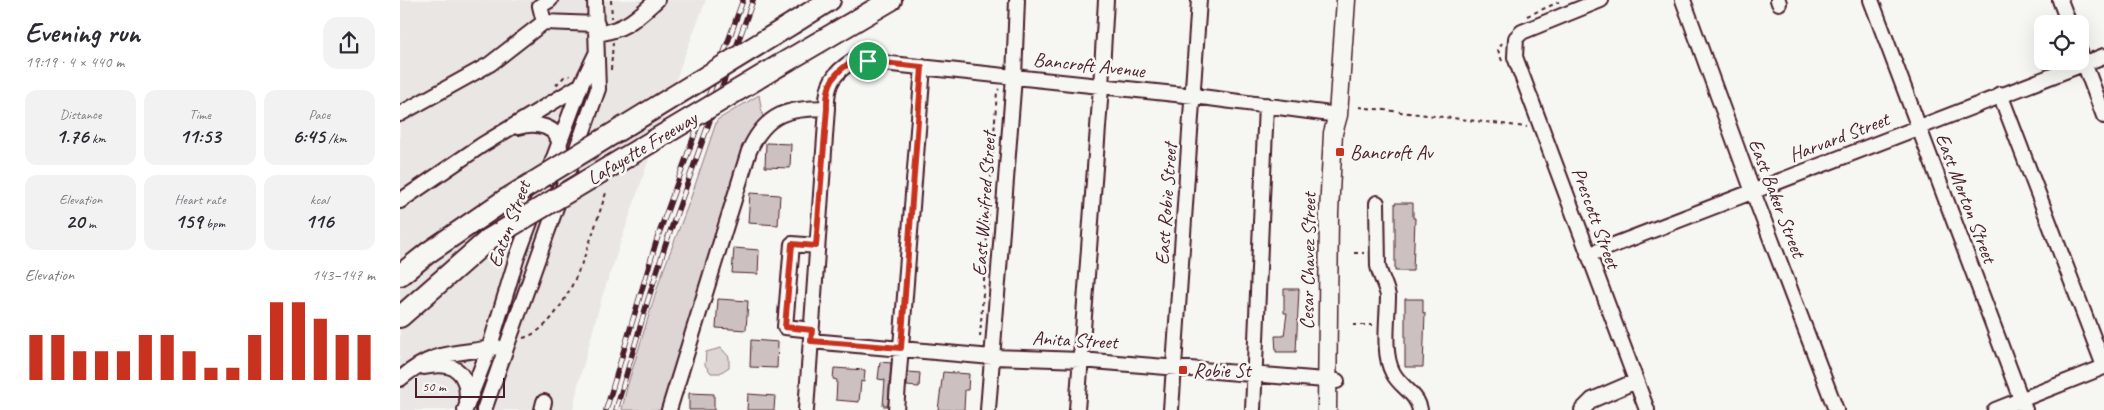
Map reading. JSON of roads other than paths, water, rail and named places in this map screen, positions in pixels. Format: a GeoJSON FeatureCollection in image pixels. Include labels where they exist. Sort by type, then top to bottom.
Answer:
{"type":"FeatureCollection","features":[{"type":"Feature","properties":{"kind":"highway","name":"Lafayette Freeway"},"geometry":{"type":"LineString","coordinates":[[400,274],[482,215],[830,0]]}},
{"type":"Feature","properties":{"kind":"highway","name":"Lafayette Freeway"},"geometry":{"type":"LineString","coordinates":[[400,305],[490,239],[891,0]]}},
{"type":"Feature","properties":{"kind":"highway"},"geometry":{"type":"LineString","coordinates":[[400,259],[482,215]]}},
{"type":"Feature","properties":{"kind":"highway"},"geometry":{"type":"LineString","coordinates":[[400,317],[490,239]]}},
{"type":"Feature","properties":{"kind":"main road","name":"Cesar Chavez Street"},"geometry":{"type":"LineString","coordinates":[[1337,410],[1332,381],[1329,213],[1333,133],[1338,114],[1346,0]]}},
{"type":"Feature","properties":{"kind":"main road","name":"Cesar Chavez Street"},"geometry":{"type":"LineString","coordinates":[[1327,410],[1332,381]]}},
{"type":"Feature","properties":{"kind":"street"},"geometry":{"type":"LineString","coordinates":[[544,22],[540,6],[550,0]]}},
{"type":"Feature","properties":{"kind":"street","name":"Eaton Street"},"geometry":{"type":"LineString","coordinates":[[484,410],[598,89],[595,0]]}},
{"type":"Feature","properties":{"kind":"street"},"geometry":{"type":"LineString","coordinates":[[400,114],[490,64],[544,22],[613,31],[628,25],[657,0]]}},
{"type":"Feature","properties":{"kind":"street","name":"East Winifred Street"},"geometry":{"type":"LineString","coordinates":[[988,410],[1014,77],[1017,0]]}},
{"type":"Feature","properties":{"kind":"street"},"geometry":{"type":"LineString","coordinates":[[1078,410],[1106,0]]}},
{"type":"Feature","properties":{"kind":"street","name":"East Robie Street"},"geometry":{"type":"LineString","coordinates":[[1171,410],[1194,96],[1199,0]]}},
{"type":"Feature","properties":{"kind":"street","name":"Prescott Street"},"geometry":{"type":"LineString","coordinates":[[1601,0],[1529,28],[1516,38],[1514,47],[1515,57],[1647,410]]}},
{"type":"Feature","properties":{"kind":"street","name":"East Baker Street"},"geometry":{"type":"LineString","coordinates":[[1683,0],[1752,192],[1836,410]]}},
{"type":"Feature","properties":{"kind":"street","name":"East Morton Street"},"geometry":{"type":"LineString","coordinates":[[1871,0],[2023,405]]}},
{"type":"Feature","properties":{"kind":"street"},"geometry":{"type":"LineString","coordinates":[[2060,0],[2066,15]]}},
{"type":"Feature","properties":{"kind":"street","name":"Eaton Street"},"geometry":{"type":"LineString","coordinates":[[466,408],[489,349],[517,256],[581,85],[596,53]]}},
{"type":"Feature","properties":{"kind":"street","name":"Harvard Street"},"geometry":{"type":"LineString","coordinates":[[2089,57],[2104,56]]}},
{"type":"Feature","properties":{"kind":"street","name":"Bancroft Avenue"},"geometry":{"type":"LineString","coordinates":[[827,108],[826,94],[837,71],[854,60],[1194,96],[1338,114]]}},
{"type":"Feature","properties":{"kind":"street"},"geometry":{"type":"LineString","coordinates":[[896,410],[922,67]]}},
{"type":"Feature","properties":{"kind":"street","name":"Harvard Street"},"geometry":{"type":"LineString","coordinates":[[1588,255],[1918,127],[2055,70]]}},
{"type":"Feature","properties":{"kind":"street"},"geometry":{"type":"LineString","coordinates":[[2087,70],[2104,116]]}},
{"type":"Feature","properties":{"kind":"street"},"geometry":{"type":"LineString","coordinates":[[400,201],[482,145],[581,85]]}},
{"type":"Feature","properties":{"kind":"street"},"geometry":{"type":"LineString","coordinates":[[1995,410],[2023,405],[2104,366],[2000,94]]}},
{"type":"Feature","properties":{"kind":"street"},"geometry":{"type":"LineString","coordinates":[[1253,410],[1266,105]]}},
{"type":"Feature","properties":{"kind":"street"},"geometry":{"type":"LineString","coordinates":[[669,410],[749,151],[756,134],[780,115],[794,109],[827,108],[806,410]]}},
{"type":"Feature","properties":{"kind":"street"},"geometry":{"type":"LineString","coordinates":[[507,131],[536,124],[546,126],[555,134],[560,144],[561,174],[556,206]]}},
{"type":"Feature","properties":{"kind":"street"},"geometry":{"type":"LineString","coordinates":[[1377,203],[1378,266],[1380,275],[1387,286],[1388,296],[1388,362],[1395,377],[1414,396],[1420,410]]}},
{"type":"Feature","properties":{"kind":"street","name":"Anita Street"},"geometry":{"type":"LineString","coordinates":[[816,246],[792,244],[785,327],[812,336],[901,348],[992,357],[1081,360],[1332,381]]}},
{"type":"Feature","properties":{"kind":"street"},"geometry":{"type":"LineString","coordinates":[[400,379],[411,369],[440,355],[489,349],[507,344]]}},
{"type":"Feature","properties":{"kind":"street"},"geometry":{"type":"LineString","coordinates":[[411,369],[437,364],[450,365],[456,369],[465,380],[466,408]]}},
{"type":"Feature","properties":{"kind":"street"},"geometry":{"type":"LineString","coordinates":[[1582,410],[1592,400],[1636,381]]}},
{"type":"Feature","properties":{"kind":"railway"},"geometry":{"type":"LineString","coordinates":[[606,410],[657,239],[743,0]]}},
{"type":"Feature","properties":{"kind":"railway"},"geometry":{"type":"LineString","coordinates":[[616,410],[666,243],[753,0]]}},
{"type":"Feature","properties":{"kind":"place","name":"Bancroft Av"},"geometry":{"type":"Point","coordinates":[1340,152]}},
{"type":"Feature","properties":{"kind":"place","name":"Robie St"},"geometry":{"type":"Point","coordinates":[1183,370]}}]}
